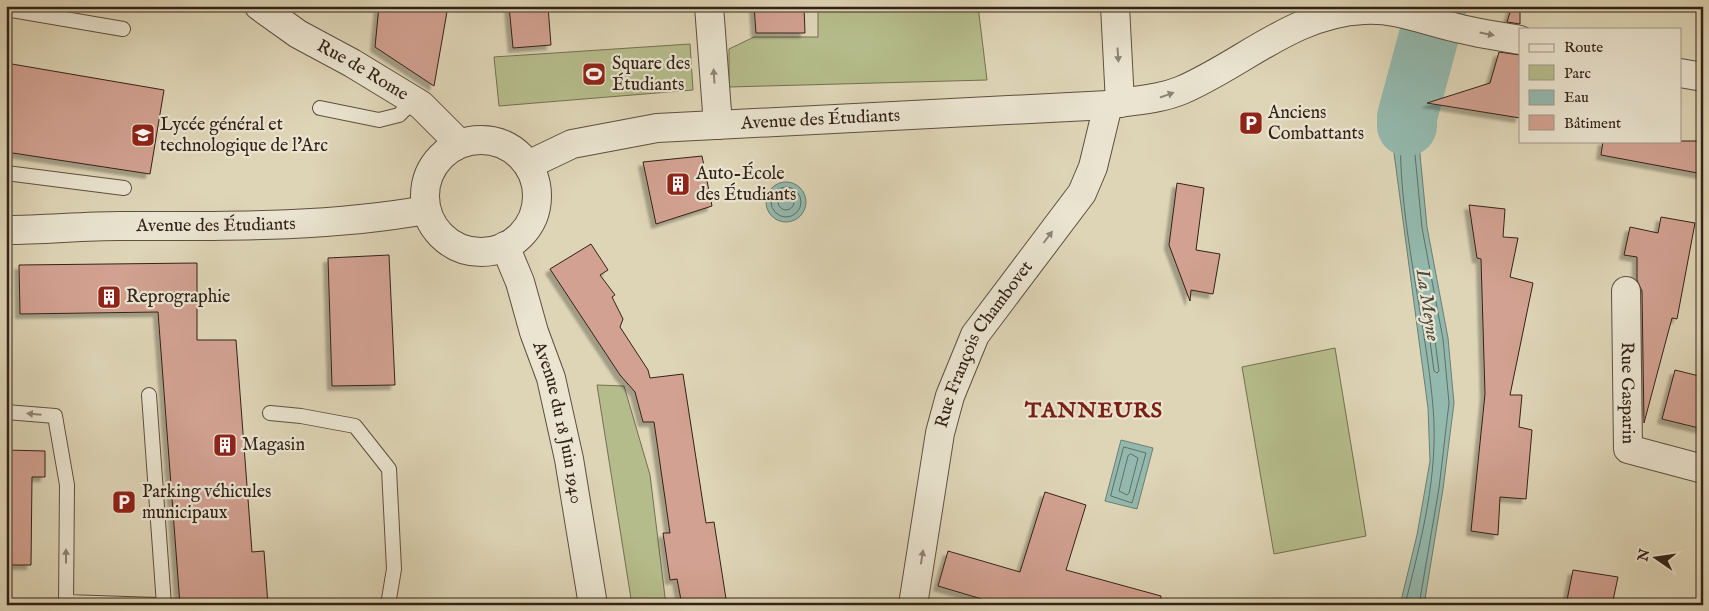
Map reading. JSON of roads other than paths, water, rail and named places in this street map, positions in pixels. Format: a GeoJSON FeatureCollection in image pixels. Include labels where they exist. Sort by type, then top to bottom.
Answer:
{"type":"FeatureCollection","features":[{"type":"Feature","properties":{"kind":"street","name":"Rue de Rome"},"geometry":{"type":"LineString","coordinates":[[259,6],[298,34],[352,63],[421,105],[460,143]]}},
{"type":"Feature","properties":{"kind":"street"},"geometry":{"type":"LineString","coordinates":[[709,6],[718,125]]}},
{"type":"Feature","properties":{"kind":"street","name":"Rue François Chambovet"},"geometry":{"type":"LineString","coordinates":[[913,605],[940,433],[950,396],[975,335],[1082,193],[1114,104],[1114,6]]}},
{"type":"Feature","properties":{"kind":"street","name":"Avenue des Étudiants"},"geometry":{"type":"LineString","coordinates":[[528,165],[572,144],[595,138],[657,128],[1114,104],[1155,99],[1182,90],[1280,34],[1305,22],[1342,13],[1365,10],[1408,13],[1453,28],[1519,40]]}},
{"type":"Feature","properties":{"kind":"street"},"geometry":{"type":"LineString","coordinates":[[1682,73],[1703,77]]}},
{"type":"Feature","properties":{"kind":"street"},"geometry":{"type":"LineString","coordinates":[[478,139],[498,142],[515,151],[528,165],[535,179],[537,195],[535,211],[529,225],[519,238],[505,246],[489,251],[473,252],[457,247],[443,238],[432,225],[426,210],[424,191],[428,176],[441,156],[460,143],[478,139]]}},
{"type":"Feature","properties":{"kind":"street","name":"Avenue des Étudiants"},"geometry":{"type":"LineString","coordinates":[[6,230],[100,226],[292,225],[355,220],[426,210]]}},
{"type":"Feature","properties":{"kind":"street","name":"Avenue du 18 Juin 1940"},"geometry":{"type":"LineString","coordinates":[[505,246],[520,282],[534,332],[551,378],[569,459],[593,605]]}},
{"type":"Feature","properties":{"kind":"street","name":"Rue Gasparin"},"geometry":{"type":"LineString","coordinates":[[1626,291],[1628,449],[1703,469]]}},
{"type":"Feature","properties":{"kind":"lane"},"geometry":{"type":"LineString","coordinates":[[6,9],[123,29]]}},
{"type":"Feature","properties":{"kind":"lane"},"geometry":{"type":"LineString","coordinates":[[320,108],[379,120],[398,115],[413,101]]}},
{"type":"Feature","properties":{"kind":"lane"},"geometry":{"type":"LineString","coordinates":[[6,173],[124,188]]}},
{"type":"Feature","properties":{"kind":"lane"},"geometry":{"type":"LineString","coordinates":[[149,395],[164,605]]}},
{"type":"Feature","properties":{"kind":"lane"},"geometry":{"type":"LineString","coordinates":[[6,412],[55,416],[67,485],[66,603],[158,605]]}},
{"type":"Feature","properties":{"kind":"lane"},"geometry":{"type":"LineString","coordinates":[[270,413],[301,416],[355,426],[389,469],[394,569],[388,605]]}},
{"type":"Feature","properties":{"kind":"water"},"geometry":{"type":"Polygon","coordinates":[[[1408,43],[1434,49],[1419,144],[1427,227],[1448,338],[1454,403],[1443,489],[1424,605],[1400,605],[1417,535],[1430,461],[1428,408],[1394,153],[1397,101],[1408,43]]]}},
{"type":"Feature","properties":{"kind":"water"},"geometry":{"type":"Polygon","coordinates":[[[786,182],[800,188],[806,202],[800,216],[786,222],[772,216],[766,202],[772,188],[786,182]]]}},
{"type":"Feature","properties":{"kind":"water"},"geometry":{"type":"Polygon","coordinates":[[[1121,440],[1153,448],[1137,509],[1105,501],[1121,440]]]}},
{"type":"Feature","properties":{"kind":"waterway","name":"La Meyne"},"geometry":{"type":"LineString","coordinates":[[1407,126],[1407,117],[1437,6]]}},
{"type":"Feature","properties":{"kind":"place","name":"Square des Étudiants"},"geometry":{"type":"Point","coordinates":[594,74]}},
{"type":"Feature","properties":{"kind":"place","name":"Anciens Combattants"},"geometry":{"type":"Point","coordinates":[1251,123]}},
{"type":"Feature","properties":{"kind":"place","name":"Lycée général et technologique de l'Arc"},"geometry":{"type":"Point","coordinates":[143,135]}},
{"type":"Feature","properties":{"kind":"place","name":"Auto-École des Étudiants"},"geometry":{"type":"Point","coordinates":[678,184]}},
{"type":"Feature","properties":{"kind":"place","name":"Reprographie"},"geometry":{"type":"Point","coordinates":[109,297]}},
{"type":"Feature","properties":{"kind":"place","name":"Magasin"},"geometry":{"type":"Point","coordinates":[225,445]}},
{"type":"Feature","properties":{"kind":"place","name":"Parking véhicules municipaux"},"geometry":{"type":"Point","coordinates":[124,502]}},
{"type":"Feature","properties":{"kind":"district","name":"TANNEURS"},"geometry":{"type":"Point","coordinates":[1094,411]}}]}
